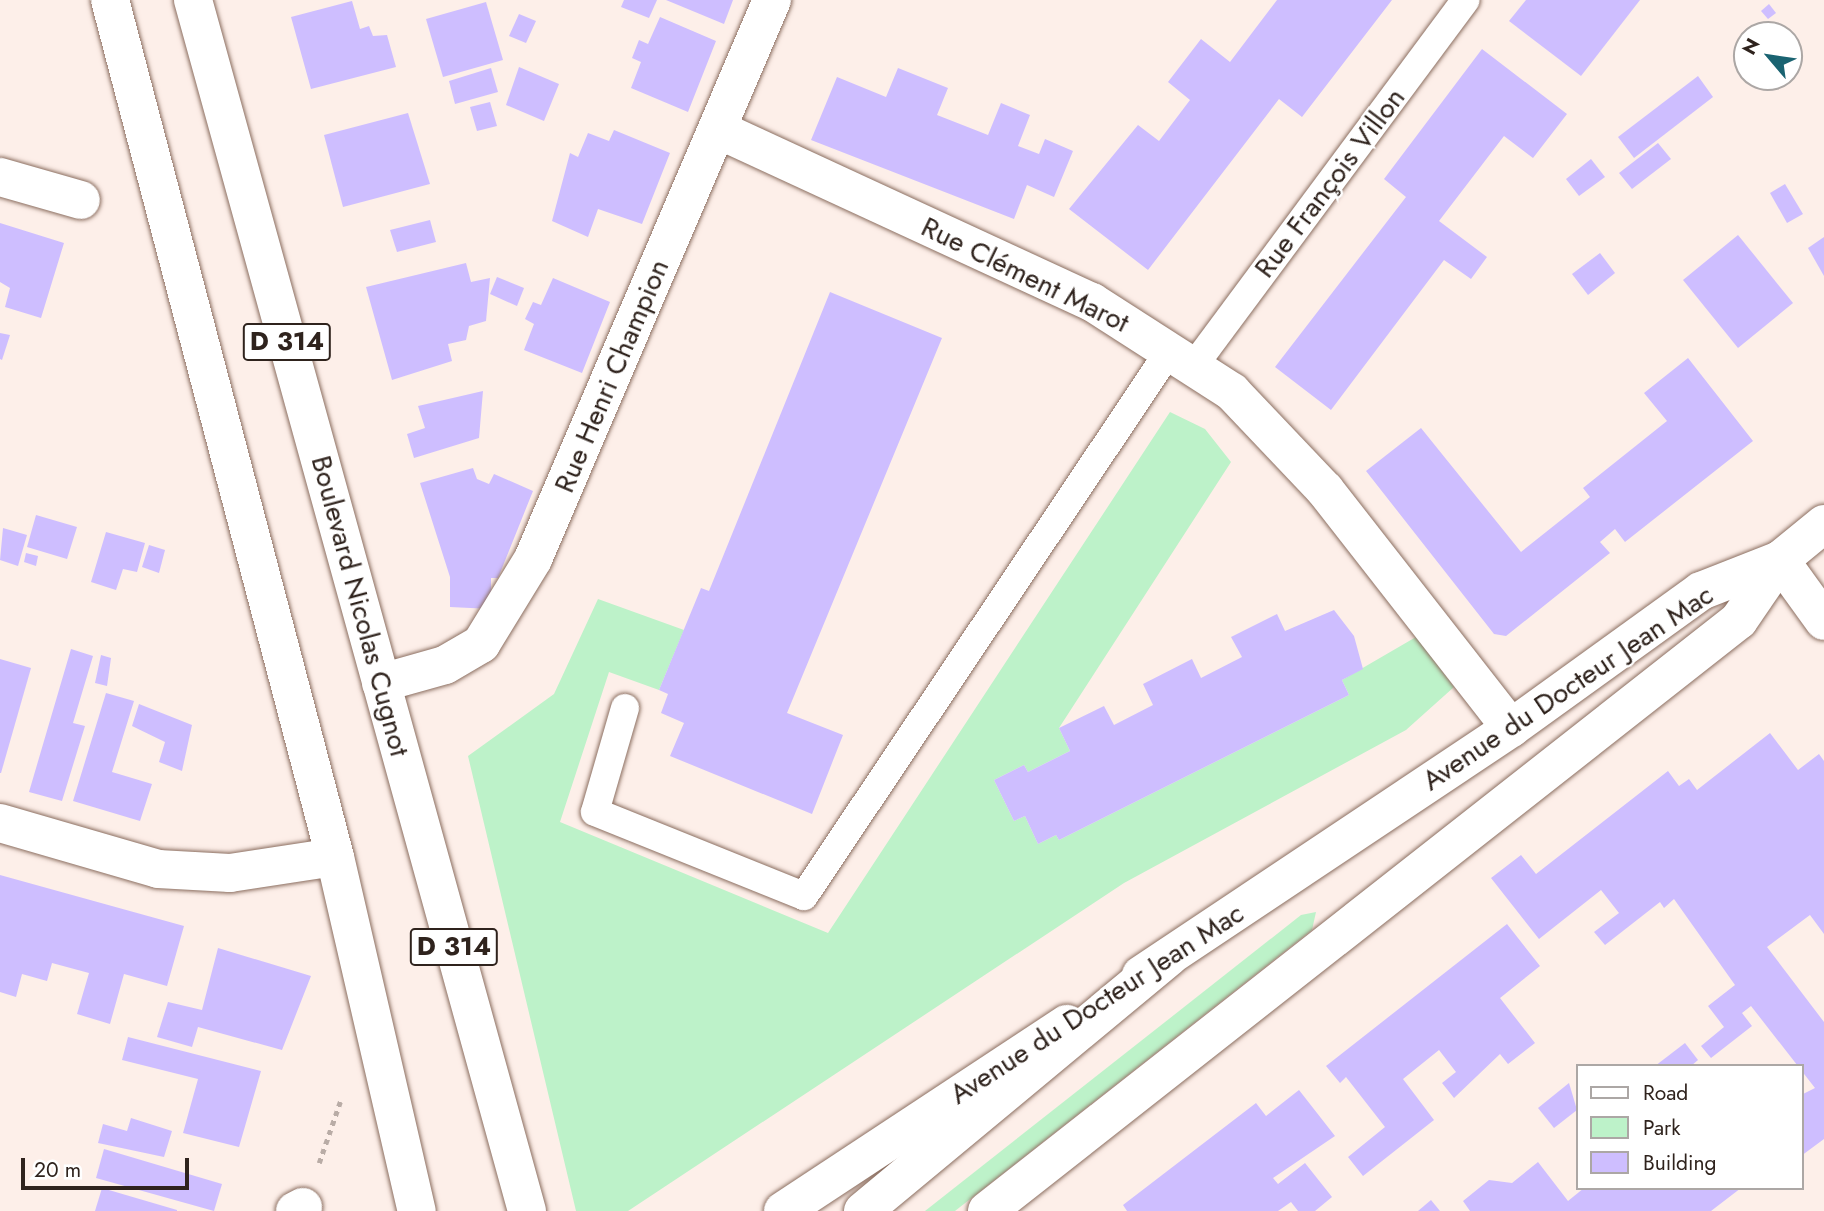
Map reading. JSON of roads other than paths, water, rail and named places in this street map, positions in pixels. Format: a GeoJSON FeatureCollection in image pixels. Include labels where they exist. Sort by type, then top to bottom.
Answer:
{"type":"FeatureCollection","features":[{"type":"Feature","properties":{"kind":"main road","name":"D 314"},"geometry":{"type":"LineString","coordinates":[[110,0],[335,858],[417,1211]]}},
{"type":"Feature","properties":{"kind":"main road","name":"Boulevard Nicolas Cugnot"},"geometry":{"type":"LineString","coordinates":[[193,0],[527,1211]]}},
{"type":"Feature","properties":{"kind":"main road","name":"Rue Henri Champion"},"geometry":{"type":"LineString","coordinates":[[381,683],[445,665],[481,644],[533,559],[719,130],[772,0]]}},
{"type":"Feature","properties":{"kind":"main road","name":"Rue Clément Marot"},"geometry":{"type":"LineString","coordinates":[[719,130],[1092,302],[1232,392],[1325,490],[1511,728]]}},
{"type":"Feature","properties":{"kind":"main road"},"geometry":{"type":"LineString","coordinates":[[0,177],[80,200]]}},
{"type":"Feature","properties":{"kind":"main road"},"geometry":{"type":"LineString","coordinates":[[1824,524],[1780,560],[1824,621]]}},
{"type":"Feature","properties":{"kind":"main road","name":"Avenue du Docteur Jean Mac"},"geometry":{"type":"LineString","coordinates":[[783,1211],[1511,728],[1701,591],[1780,560]]}},
{"type":"Feature","properties":{"kind":"main road","name":"Avenue du Docteur Jean Mac"},"geometry":{"type":"LineString","coordinates":[[987,1211],[1739,620],[1780,560]]}},
{"type":"Feature","properties":{"kind":"main road"},"geometry":{"type":"LineString","coordinates":[[0,823],[158,869],[230,873],[335,858]]}},
{"type":"Feature","properties":{"kind":"main road"},"geometry":{"type":"LineString","coordinates":[[863,1211],[1169,957]]}},
{"type":"Feature","properties":{"kind":"lane","name":"Rue François Villon"},"geometry":{"type":"LineString","coordinates":[[625,708],[595,812],[804,896],[1181,359],[1466,0]]}}]}
